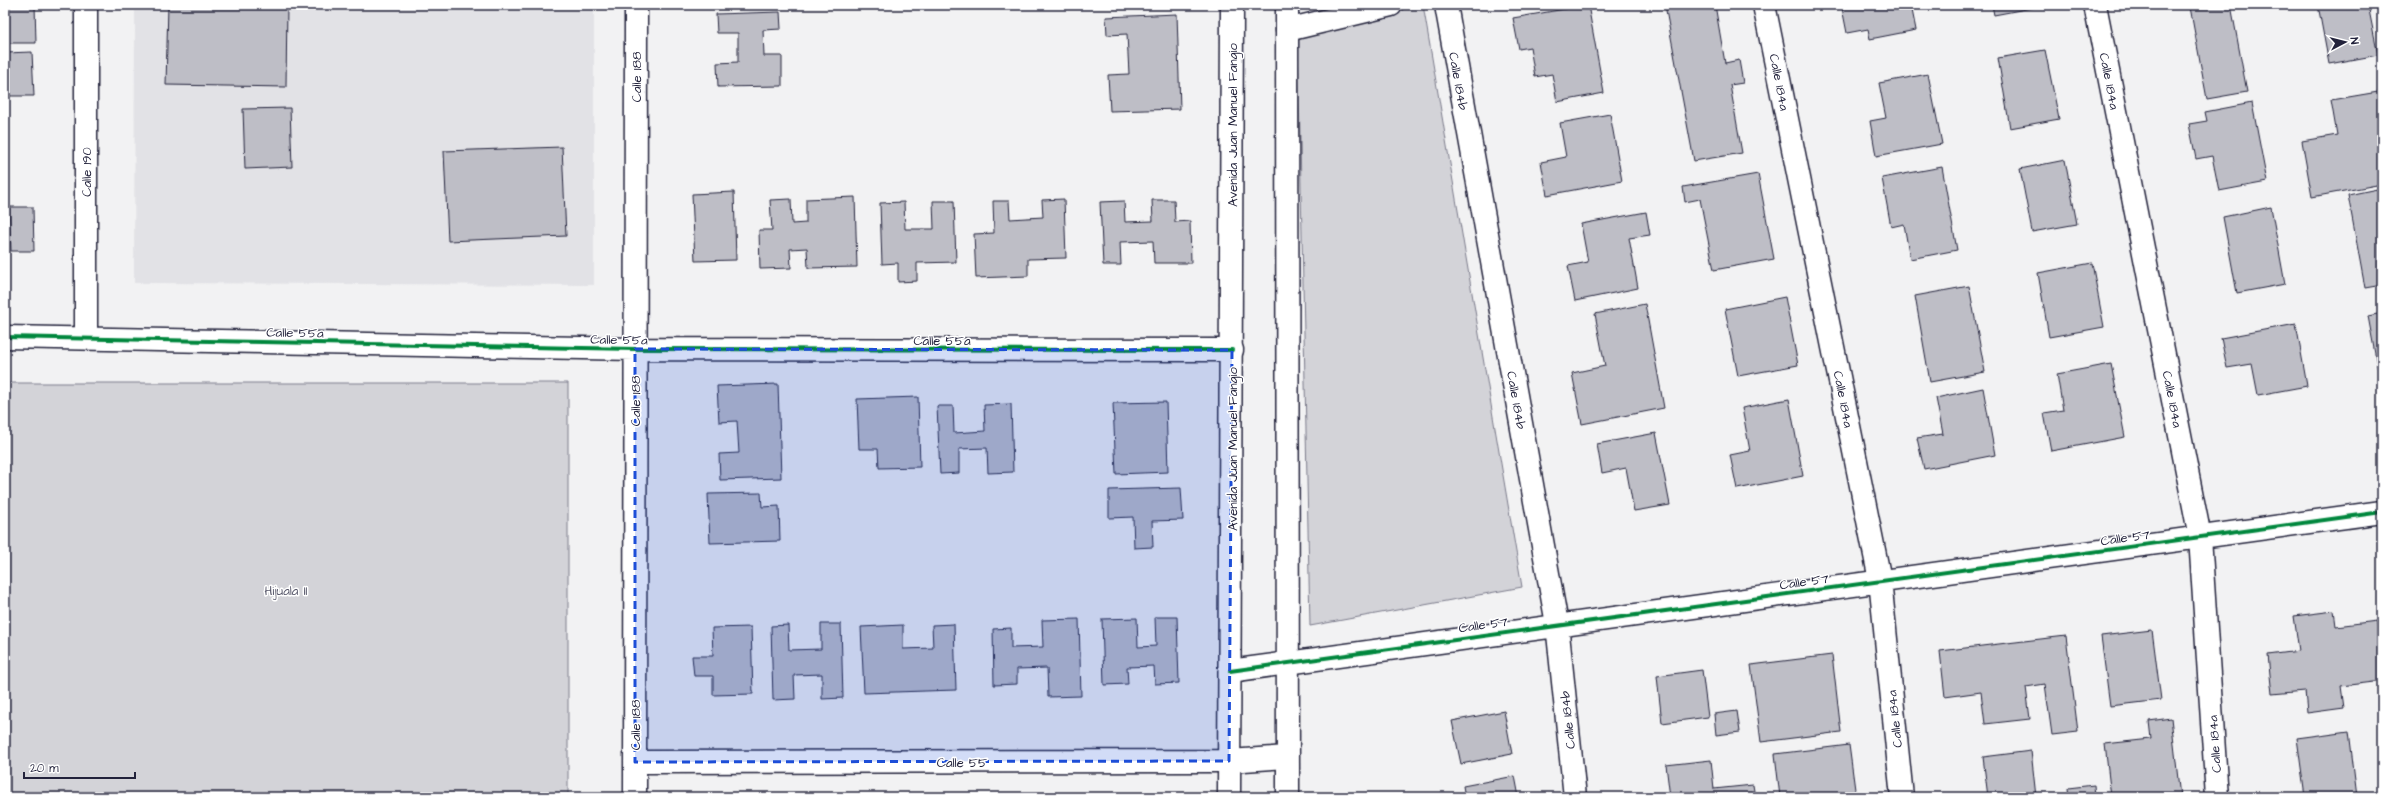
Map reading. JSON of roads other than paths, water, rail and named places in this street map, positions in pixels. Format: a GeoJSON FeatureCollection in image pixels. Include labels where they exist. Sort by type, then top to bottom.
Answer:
{"type":"FeatureCollection","features":[{"type":"Feature","properties":{"kind":"street","name":"Calle 190"},"geometry":{"type":"LineString","coordinates":[[86,5],[86,338]]}},
{"type":"Feature","properties":{"kind":"street","name":"Calle 188"},"geometry":{"type":"LineString","coordinates":[[635,797],[636,5]]}},
{"type":"Feature","properties":{"kind":"street","name":"Avenida Juan Manuel Fangio"},"geometry":{"type":"LineString","coordinates":[[1229,797],[1232,350],[1232,5]]}},
{"type":"Feature","properties":{"kind":"street"},"geometry":{"type":"LineString","coordinates":[[1287,5],[1288,797]]}},
{"type":"Feature","properties":{"kind":"street"},"geometry":{"type":"LineString","coordinates":[[1287,30],[1391,5]]}},
{"type":"Feature","properties":{"kind":"street","name":"Calle 184b"},"geometry":{"type":"LineString","coordinates":[[1446,5],[1557,624],[1575,797]]}},
{"type":"Feature","properties":{"kind":"street","name":"Calle 184a"},"geometry":{"type":"LineString","coordinates":[[1764,5],[1880,580],[1902,797]]}},
{"type":"Feature","properties":{"kind":"street","name":"Calle 184a"},"geometry":{"type":"LineString","coordinates":[[2095,5],[2200,537],[2217,797]]}},
{"type":"Feature","properties":{"kind":"street","name":"Calle 55a"},"geometry":{"type":"LineString","coordinates":[[5,338],[86,338],[636,349],[1232,350]]}},
{"type":"Feature","properties":{"kind":"street","name":"Calle 57"},"geometry":{"type":"LineString","coordinates":[[1230,671],[1557,624],[2382,512]]}},
{"type":"Feature","properties":{"kind":"street","name":"Calle 55"},"geometry":{"type":"LineString","coordinates":[[636,762],[1229,761],[1287,758]]}},
{"type":"Feature","properties":{"kind":"park label","name":"Hijuala II"},"geometry":{"type":"Point","coordinates":[286,590]}}]}
